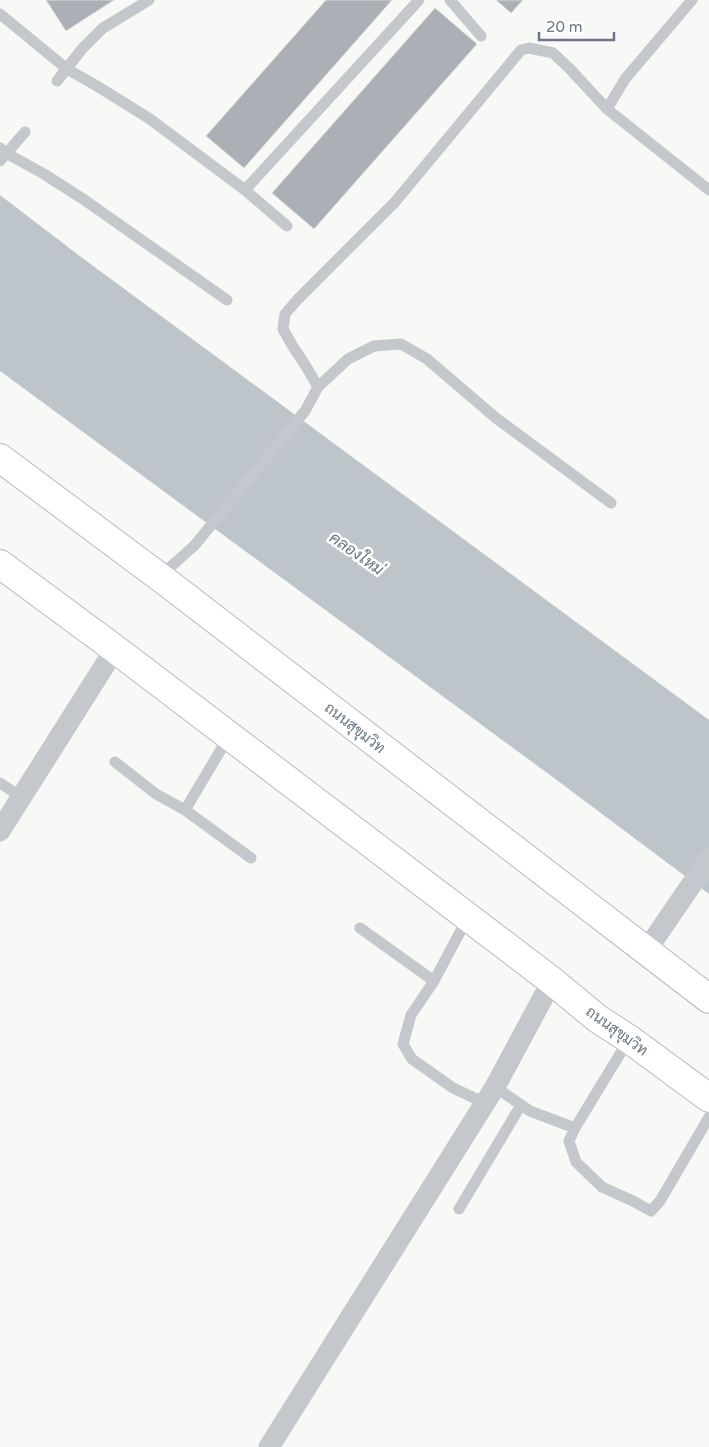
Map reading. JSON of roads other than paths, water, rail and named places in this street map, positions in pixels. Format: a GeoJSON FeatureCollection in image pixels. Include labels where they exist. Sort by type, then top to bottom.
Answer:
{"type":"FeatureCollection","features":[{"type":"Feature","properties":{"kind":"highway","name":"ถนนสุขุมวิท"},"geometry":{"type":"LineString","coordinates":[[0,458],[159,577],[709,999]]}},
{"type":"Feature","properties":{"kind":"highway","name":"ถนนสุขุมวิท"},"geometry":{"type":"LineString","coordinates":[[0,564],[468,917],[552,981],[598,1019],[629,1039],[709,1098]]}},
{"type":"Feature","properties":{"kind":"street"},"geometry":{"type":"LineString","coordinates":[[0,831],[115,649]]}},
{"type":"Feature","properties":{"kind":"street"},"geometry":{"type":"LineString","coordinates":[[646,951],[709,859]]}},
{"type":"Feature","properties":{"kind":"street"},"geometry":{"type":"LineString","coordinates":[[269,1447],[490,1095],[552,981]]}},
{"type":"Feature","properties":{"kind":"lane"},"geometry":{"type":"LineString","coordinates":[[57,81],[82,49],[103,28],[149,0]]}},
{"type":"Feature","properties":{"kind":"lane"},"geometry":{"type":"LineString","coordinates":[[245,190],[419,0]]}},
{"type":"Feature","properties":{"kind":"lane"},"geometry":{"type":"LineString","coordinates":[[450,0],[481,36]]}},
{"type":"Feature","properties":{"kind":"lane"},"geometry":{"type":"LineString","coordinates":[[607,109],[625,78],[692,0]]}},
{"type":"Feature","properties":{"kind":"lane"},"geometry":{"type":"LineString","coordinates":[[0,14],[67,69],[150,119],[245,190],[287,226]]}},
{"type":"Feature","properties":{"kind":"lane"},"geometry":{"type":"LineString","coordinates":[[318,387],[283,329],[286,314],[298,299],[395,202],[521,50],[529,48],[553,53],[607,109],[709,190]]}},
{"type":"Feature","properties":{"kind":"lane"},"geometry":{"type":"LineString","coordinates":[[25,132],[2,154],[44,174],[83,199],[228,300]]}},
{"type":"Feature","properties":{"kind":"lane"},"geometry":{"type":"LineString","coordinates":[[159,577],[194,546],[304,411],[318,387],[348,359],[374,346],[401,344],[427,359],[496,418],[611,503]]}},
{"type":"Feature","properties":{"kind":"lane"},"geometry":{"type":"LineString","coordinates":[[185,810],[229,736]]}},
{"type":"Feature","properties":{"kind":"lane"},"geometry":{"type":"LineString","coordinates":[[115,762],[156,794],[185,810],[251,858]]}},
{"type":"Feature","properties":{"kind":"lane"},"geometry":{"type":"LineString","coordinates":[[0,783],[21,797]]}},
{"type":"Feature","properties":{"kind":"lane"},"geometry":{"type":"LineString","coordinates":[[468,917],[434,981],[411,1014],[403,1044],[412,1059],[453,1088],[490,1095],[521,1104],[530,1111],[575,1128]]}},
{"type":"Feature","properties":{"kind":"lane"},"geometry":{"type":"LineString","coordinates":[[360,928],[434,981]]}},
{"type":"Feature","properties":{"kind":"lane"},"geometry":{"type":"LineString","coordinates":[[629,1039],[569,1141],[576,1162],[602,1187],[650,1211],[660,1201],[709,1117]]}},
{"type":"Feature","properties":{"kind":"lane"},"geometry":{"type":"LineString","coordinates":[[459,1208],[521,1104]]}},
{"type":"Feature","properties":{"kind":"water","name":"คลองใหม่"},"geometry":{"type":"Polygon","coordinates":[[[0,195],[81,257],[709,720],[709,894],[0,371],[0,195]]]}}]}
